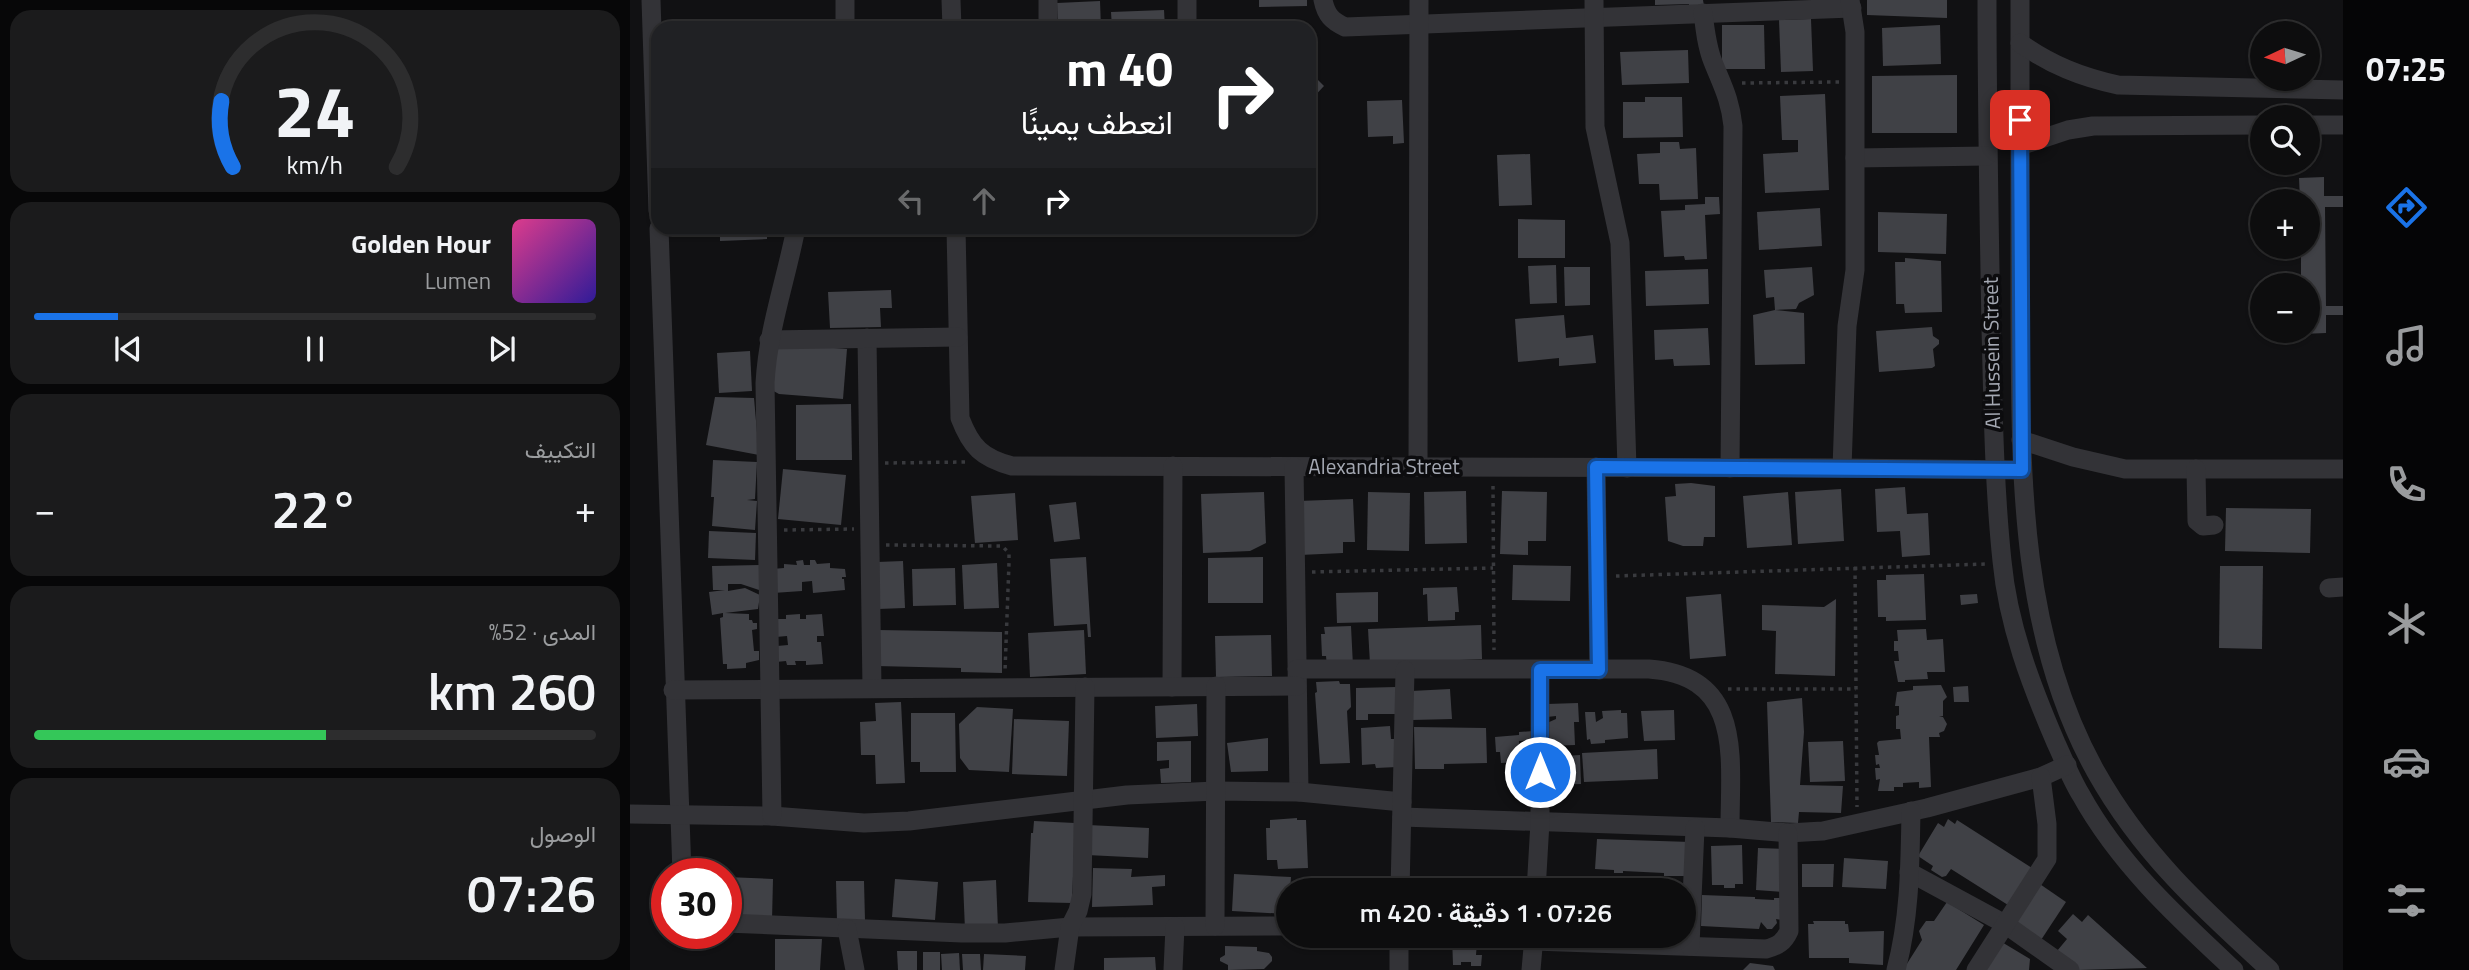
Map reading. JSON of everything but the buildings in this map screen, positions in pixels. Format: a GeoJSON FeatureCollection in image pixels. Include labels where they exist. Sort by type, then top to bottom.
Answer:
{"type":"FeatureCollection","features":[{"type":"Feature","properties":{"kind":"street"},"geometry":{"type":"LineString","coordinates":[[651,0],[652,21]]}},
{"type":"Feature","properties":{"kind":"street"},"geometry":{"type":"LineString","coordinates":[[845,0],[845,21]]}},
{"type":"Feature","properties":{"kind":"street"},"geometry":{"type":"LineString","coordinates":[[951,0],[952,21]]}},
{"type":"Feature","properties":{"kind":"street"},"geometry":{"type":"LineString","coordinates":[[1048,0],[1048,21]]}},
{"type":"Feature","properties":{"kind":"street"},"geometry":{"type":"LineString","coordinates":[[1187,21],[1188,0]]}},
{"type":"Feature","properties":{"kind":"street"},"geometry":{"type":"LineString","coordinates":[[1324,0],[1325,10],[1333,21],[1345,27],[1419,24],[1594,9],[1703,13],[1851,4],[1855,32],[1855,270],[1847,326],[1842,468]]}},
{"type":"Feature","properties":{"kind":"street"},"geometry":{"type":"LineString","coordinates":[[1418,467],[1419,0]]}},
{"type":"Feature","properties":{"kind":"street","name":"Al Hussein Street"},"geometry":{"type":"LineString","coordinates":[[1987,0],[1987,156],[1995,470],[2002,563],[2014,627],[2032,689],[2081,795],[2109,839],[2142,880],[2178,918],[2234,970]]}},
{"type":"Feature","properties":{"kind":"street","name":"Al Hussein Street"},"geometry":{"type":"LineString","coordinates":[[2020,0],[2022,470],[2031,573],[2055,674],[2073,724],[2096,771],[2123,816],[2154,858],[2193,899],[2270,970]]}},
{"type":"Feature","properties":{"kind":"street"},"geometry":{"type":"LineString","coordinates":[[1594,9],[1595,127],[1620,243],[1627,468]]}},
{"type":"Feature","properties":{"kind":"street"},"geometry":{"type":"LineString","coordinates":[[1703,13],[1706,38],[1724,83],[1733,126],[1730,468]]}},
{"type":"Feature","properties":{"kind":"street"},"geometry":{"type":"LineString","coordinates":[[2020,43],[2066,71],[2091,80],[2118,85],[2343,90]]}},
{"type":"Feature","properties":{"kind":"street"},"geometry":{"type":"LineString","coordinates":[[2020,146],[2056,133],[2093,126],[2250,125]]}},
{"type":"Feature","properties":{"kind":"street"},"geometry":{"type":"LineString","coordinates":[[2320,125],[2343,125]]}},
{"type":"Feature","properties":{"kind":"street"},"geometry":{"type":"LineString","coordinates":[[1855,158],[1987,156]]}},
{"type":"Feature","properties":{"kind":"street"},"geometry":{"type":"LineString","coordinates":[[659,235],[673,690],[681,858]]}},
{"type":"Feature","properties":{"kind":"street"},"geometry":{"type":"LineString","coordinates":[[772,816],[765,383],[773,317],[788,271],[795,235]]}},
{"type":"Feature","properties":{"kind":"street"},"geometry":{"type":"LineString","coordinates":[[956,235],[960,418],[967,436],[978,451],[994,461]]}},
{"type":"Feature","properties":{"kind":"street"},"geometry":{"type":"LineString","coordinates":[[769,340],[958,337]]}},
{"type":"Feature","properties":{"kind":"street"},"geometry":{"type":"LineString","coordinates":[[867,338],[872,688]]}},
{"type":"Feature","properties":{"kind":"street"},"geometry":{"type":"LineString","coordinates":[[2021,440],[2073,457],[2125,469],[2343,468]]}},
{"type":"Feature","properties":{"kind":"street","name":"Alexandria Street"},"geometry":{"type":"LineString","coordinates":[[994,461],[1012,466],[2022,470]]}},
{"type":"Feature","properties":{"kind":"street"},"geometry":{"type":"LineString","coordinates":[[1172,687],[1173,466]]}},
{"type":"Feature","properties":{"kind":"street"},"geometry":{"type":"LineString","coordinates":[[1294,467],[1299,792]]}},
{"type":"Feature","properties":{"kind":"street"},"geometry":{"type":"LineString","coordinates":[[1596,467],[1599,670]]}},
{"type":"Feature","properties":{"kind":"street"},"geometry":{"type":"LineString","coordinates":[[2196,469],[2197,521],[2203,526],[2214,525]]}},
{"type":"Feature","properties":{"kind":"street"},"geometry":{"type":"LineString","coordinates":[[673,690],[1172,687],[1216,686],[1405,670],[1670,671],[1689,677],[1705,689],[1718,704],[1727,723],[1730,743],[1730,828]]}},
{"type":"Feature","properties":{"kind":"street"},"geometry":{"type":"LineString","coordinates":[[1400,878],[1405,670]]}},
{"type":"Feature","properties":{"kind":"street"},"geometry":{"type":"LineString","coordinates":[[1537,878],[1540,670]]}},
{"type":"Feature","properties":{"kind":"street"},"geometry":{"type":"LineString","coordinates":[[1215,926],[1216,686]]}},
{"type":"Feature","properties":{"kind":"street"},"geometry":{"type":"LineString","coordinates":[[1064,970],[1070,927],[1082,894],[1085,687]]}},
{"type":"Feature","properties":{"kind":"street"},"geometry":{"type":"LineString","coordinates":[[630,814],[772,816],[864,823],[909,821],[1082,799],[1216,791],[1299,792],[1402,810],[1539,822],[1730,828],[1788,833],[1857,825],[2041,777],[2067,765]]}},
{"type":"Feature","properties":{"kind":"street"},"geometry":{"type":"LineString","coordinates":[[1976,970],[2047,859],[2047,824],[2041,777]]}},
{"type":"Feature","properties":{"kind":"street"},"geometry":{"type":"LineString","coordinates":[[1896,970],[1907,920],[1911,811]]}},
{"type":"Feature","properties":{"kind":"street"},"geometry":{"type":"LineString","coordinates":[[1693,878],[1695,828]]}},
{"type":"Feature","properties":{"kind":"street"},"geometry":{"type":"LineString","coordinates":[[1696,946],[1766,949],[1776,947],[1784,940],[1789,931],[1788,833]]}},
{"type":"Feature","properties":{"kind":"street"},"geometry":{"type":"LineString","coordinates":[[1909,872],[2005,924],[2059,967]]}},
{"type":"Feature","properties":{"kind":"street"},"geometry":{"type":"LineString","coordinates":[[2178,918],[2193,899]]}},
{"type":"Feature","properties":{"kind":"street"},"geometry":{"type":"LineString","coordinates":[[742,924],[984,933],[1070,927],[1276,926]]}},
{"type":"Feature","properties":{"kind":"street"},"geometry":{"type":"LineString","coordinates":[[1173,970],[1175,927]]}},
{"type":"Feature","properties":{"kind":"street"},"geometry":{"type":"LineString","coordinates":[[846,929],[855,970]]}},
{"type":"Feature","properties":{"kind":"street"},"geometry":{"type":"LineString","coordinates":[[1399,948],[1399,970]]}},
{"type":"Feature","properties":{"kind":"street"},"geometry":{"type":"LineString","coordinates":[[1531,970],[1532,948]]}},
{"type":"Feature","properties":{"kind":"path"},"geometry":{"type":"LineString","coordinates":[[1724,83],[1855,81]]}},
{"type":"Feature","properties":{"kind":"path"},"geometry":{"type":"LineString","coordinates":[[869,464],[994,461]]}},
{"type":"Feature","properties":{"kind":"path"},"geometry":{"type":"LineString","coordinates":[[1493,467],[1494,670]]}},
{"type":"Feature","properties":{"kind":"path"},"geometry":{"type":"LineString","coordinates":[[768,530],[1002,546],[1009,553],[1004,688]]}},
{"type":"Feature","properties":{"kind":"path"},"geometry":{"type":"LineString","coordinates":[[1598,577],[2002,563]]}},
{"type":"Feature","properties":{"kind":"path"},"geometry":{"type":"LineString","coordinates":[[1855,567],[1857,825]]}},
{"type":"Feature","properties":{"kind":"path"},"geometry":{"type":"LineString","coordinates":[[1296,573],[1494,568]]}},
{"type":"Feature","properties":{"kind":"path"},"geometry":{"type":"LineString","coordinates":[[1705,689],[1856,689]]}},
{"type":"Feature","properties":{"kind":"route"},"geometry":{"type":"LineString","coordinates":[[1540,772],[1540,670],[1599,670],[1596,467],[2022,470],[2020,120]]}}]}
